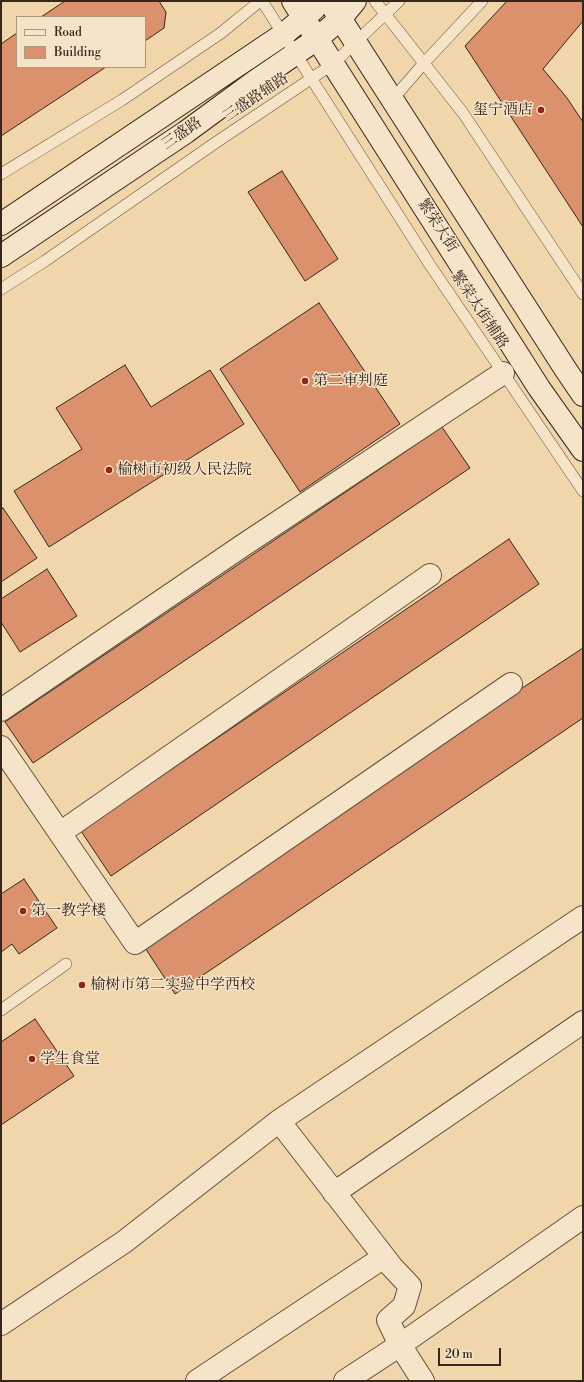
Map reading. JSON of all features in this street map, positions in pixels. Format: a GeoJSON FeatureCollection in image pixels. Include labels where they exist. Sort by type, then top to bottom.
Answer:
{"type":"FeatureCollection","features":[{"type":"Feature","properties":{"kind":"street","name":"三盛路"},"geometry":{"type":"LineString","coordinates":[[1,224],[284,34],[298,9],[322,1]]}},
{"type":"Feature","properties":{"kind":"street","name":"三盛路"},"geometry":{"type":"LineString","coordinates":[[3,250],[186,132],[254,82],[318,40],[334,10],[355,1]]}},
{"type":"Feature","properties":{"kind":"street","name":"繁荣大街"},"geometry":{"type":"LineString","coordinates":[[298,9],[540,388],[583,450]]}},
{"type":"Feature","properties":{"kind":"street","name":"繁荣大街"},"geometry":{"type":"LineString","coordinates":[[334,10],[393,99],[566,370],[583,394]]}},
{"type":"Feature","properties":{"kind":"street"},"geometry":{"type":"LineString","coordinates":[[1,710],[242,546],[503,373]]}},
{"type":"Feature","properties":{"kind":"street"},"geometry":{"type":"LineString","coordinates":[[60,833],[430,575]]}},
{"type":"Feature","properties":{"kind":"street"},"geometry":{"type":"LineString","coordinates":[[1,747],[135,943],[511,684]]}},
{"type":"Feature","properties":{"kind":"street"},"geometry":{"type":"LineString","coordinates":[[1,1324],[124,1242],[279,1120],[583,917]]}},
{"type":"Feature","properties":{"kind":"street"},"geometry":{"type":"LineString","coordinates":[[334,1193],[583,1022]]}},
{"type":"Feature","properties":{"kind":"street"},"geometry":{"type":"LineString","coordinates":[[279,1120],[384,1257],[410,1286],[404,1306],[388,1320],[400,1345],[423,1381]]}},
{"type":"Feature","properties":{"kind":"street"},"geometry":{"type":"LineString","coordinates":[[345,1381],[400,1345],[583,1217]]}},
{"type":"Feature","properties":{"kind":"street"},"geometry":{"type":"LineString","coordinates":[[197,1381],[384,1257]]}},
{"type":"Feature","properties":{"kind":"lane","name":"繁荣大街辅路"},"geometry":{"type":"LineString","coordinates":[[261,1],[297,54],[426,258],[583,491]]}},
{"type":"Feature","properties":{"kind":"lane"},"geometry":{"type":"LineString","coordinates":[[1,174],[122,100],[221,33],[261,1]]}},
{"type":"Feature","properties":{"kind":"lane"},"geometry":{"type":"LineString","coordinates":[[375,1],[385,16],[463,113],[583,294]]}},
{"type":"Feature","properties":{"kind":"lane","name":"三盛路辅路"},"geometry":{"type":"LineString","coordinates":[[1,289],[45,261],[333,64],[399,1]]}},
{"type":"Feature","properties":{"kind":"lane"},"geometry":{"type":"LineString","coordinates":[[393,99],[424,63],[482,1]]}},
{"type":"Feature","properties":{"kind":"lane"},"geometry":{"type":"LineString","coordinates":[[1,1010],[66,964]]}},
{"type":"Feature","properties":{"kind":"building"},"geometry":{"type":"Polygon","coordinates":[[[65,1],[159,1],[166,12],[164,28],[146,40],[146,16],[42,16],[65,1]]]}},
{"type":"Feature","properties":{"kind":"building","name":"玺宁酒店"},"geometry":{"type":"Polygon","coordinates":[[[507,1],[583,1],[583,21],[543,69],[567,98],[583,122],[583,227],[465,46],[507,1]]]}},
{"type":"Feature","properties":{"kind":"building"},"geometry":{"type":"Polygon","coordinates":[[[16,34],[16,68],[104,68],[1,136],[1,44],[16,34]]]}},
{"type":"Feature","properties":{"kind":"building"},"geometry":{"type":"Polygon","coordinates":[[[282,171],[338,259],[305,281],[248,192],[282,171]]]}},
{"type":"Feature","properties":{"kind":"building"},"geometry":{"type":"Polygon","coordinates":[[[319,303],[400,424],[300,492],[220,369],[319,303]]]}},
{"type":"Feature","properties":{"kind":"building","name":"榆树市初级人民法院"},"geometry":{"type":"Polygon","coordinates":[[[125,365],[151,407],[210,370],[244,424],[49,547],[14,491],[82,449],[56,408],[125,365]]]}},
{"type":"Feature","properties":{"kind":"building"},"geometry":{"type":"Polygon","coordinates":[[[442,427],[470,468],[33,763],[5,722],[442,427]]]}},
{"type":"Feature","properties":{"kind":"building"},"geometry":{"type":"Polygon","coordinates":[[[3,508],[37,558],[1,582],[1,509],[3,508]]]}},
{"type":"Feature","properties":{"kind":"building"},"geometry":{"type":"Polygon","coordinates":[[[509,539],[539,584],[111,876],[81,831],[509,539]]]}},
{"type":"Feature","properties":{"kind":"building"},"geometry":{"type":"Polygon","coordinates":[[[47,569],[77,616],[20,652],[1,622],[1,599],[47,569]]]}},
{"type":"Feature","properties":{"kind":"building"},"geometry":{"type":"Polygon","coordinates":[[[583,648],[583,718],[175,994],[140,940],[583,648]]]}},
{"type":"Feature","properties":{"kind":"building","name":"第一教学楼"},"geometry":{"type":"Polygon","coordinates":[[[24,879],[57,928],[19,954],[12,944],[1,952],[1,894],[24,879]]]}},
{"type":"Feature","properties":{"kind":"building","name":"学生食堂"},"geometry":{"type":"Polygon","coordinates":[[[35,1019],[74,1076],[1,1125],[1,1042],[35,1019]]]}},
{"type":"Feature","properties":{"kind":"place","name":"玺宁酒店"},"geometry":{"type":"Point","coordinates":[541,110]}},
{"type":"Feature","properties":{"kind":"place","name":"第二审判庭"},"geometry":{"type":"Point","coordinates":[305,381]}},
{"type":"Feature","properties":{"kind":"place","name":"榆树市初级人民法院"},"geometry":{"type":"Point","coordinates":[109,470]}},
{"type":"Feature","properties":{"kind":"place","name":"第一教学楼"},"geometry":{"type":"Point","coordinates":[23,911]}},
{"type":"Feature","properties":{"kind":"place","name":"榆树市第二实验中学西校"},"geometry":{"type":"Point","coordinates":[82,985]}},
{"type":"Feature","properties":{"kind":"place","name":"学生食堂"},"geometry":{"type":"Point","coordinates":[32,1059]}}]}
